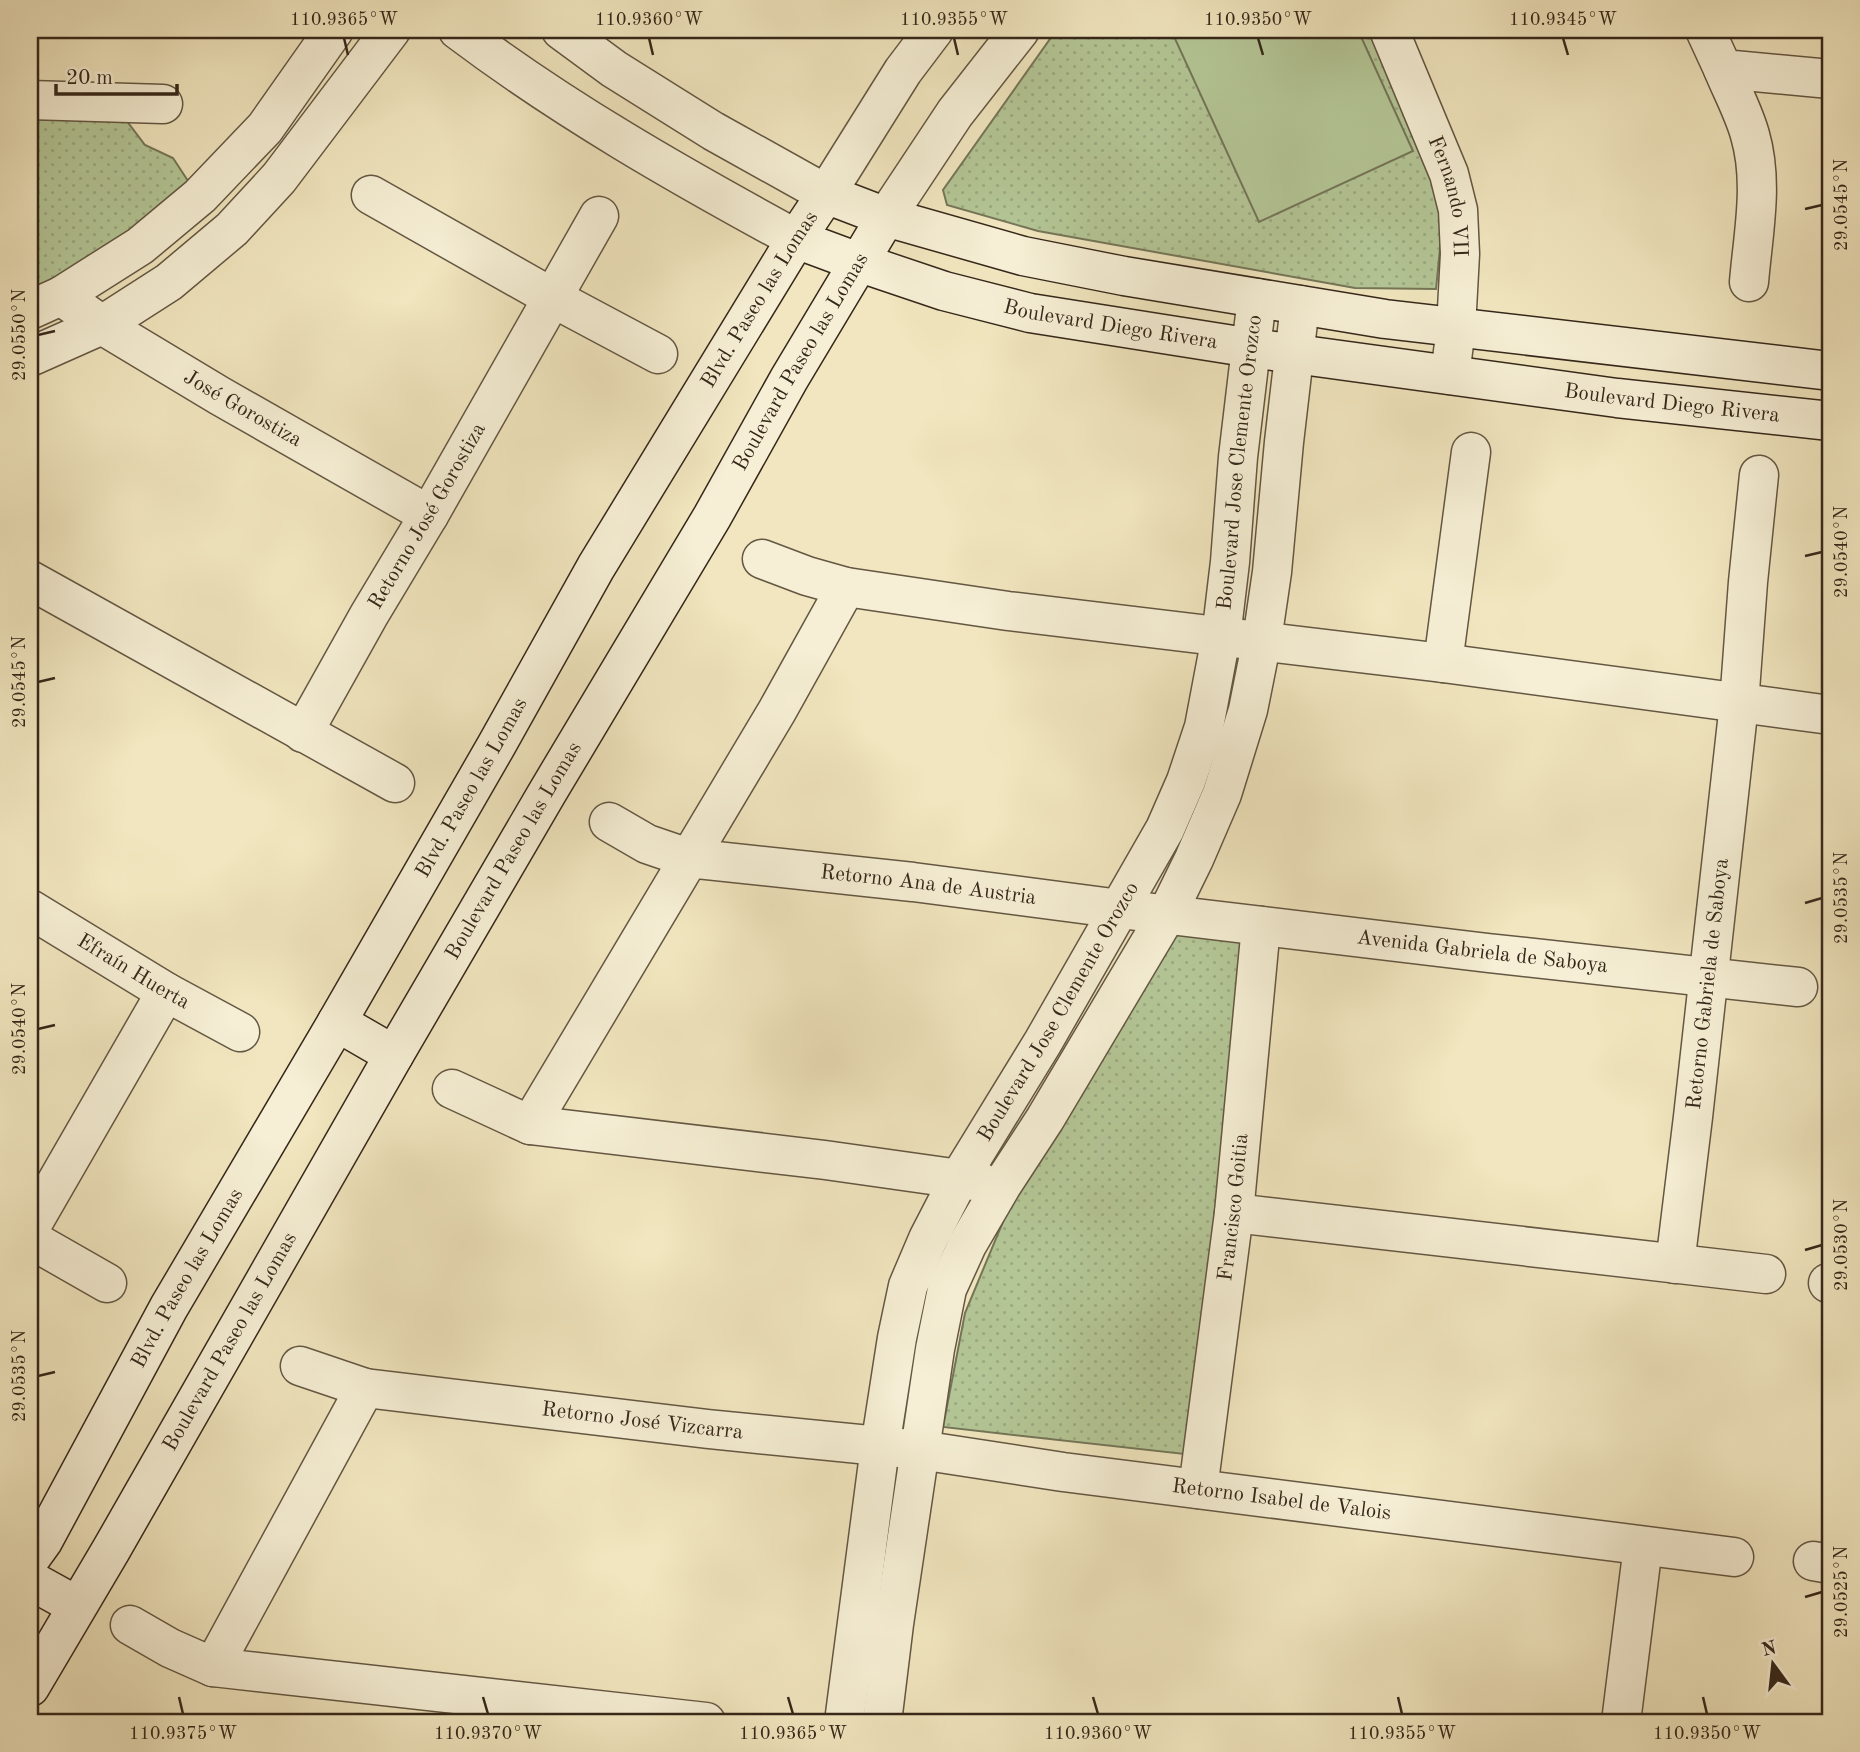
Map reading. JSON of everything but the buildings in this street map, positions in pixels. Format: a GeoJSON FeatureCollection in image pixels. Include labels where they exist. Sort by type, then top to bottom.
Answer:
{"type":"FeatureCollection","features":[{"type":"Feature","properties":{"kind":"street"},"geometry":{"type":"LineString","coordinates":[[45,303],[140,246],[200,196],[265,128],[334,30]]}},
{"type":"Feature","properties":{"kind":"street"},"geometry":{"type":"LineString","coordinates":[[30,357],[102,325],[169,282],[232,229],[279,178],[391,30]]}},
{"type":"Feature","properties":{"kind":"street","name":"Boulevard Diego Rivera"},"geometry":{"type":"LineString","coordinates":[[458,30],[489,54],[593,122],[704,189],[796,239],[944,291],[1030,313],[1252,348],[1617,398],[1830,421]]}},
{"type":"Feature","properties":{"kind":"street"},"geometry":{"type":"LineString","coordinates":[[561,30],[614,69],[713,131],[826,194],[886,217],[1023,256],[1124,276],[1385,319],[1830,371]]}},
{"type":"Feature","properties":{"kind":"street","name":"Blvd. Paseo las Lomas"},"geometry":{"type":"LineString","coordinates":[[30,1559],[43,1541],[169,1307],[337,1022],[597,567],[796,239],[903,71],[934,30]]}},
{"type":"Feature","properties":{"kind":"street","name":"Boulevard Paseo las Lomas"},"geometry":{"type":"LineString","coordinates":[[30,1687],[394,1055],[712,517],[858,262],[955,113],[1020,30]]}},
{"type":"Feature","properties":{"kind":"street","name":"Fernando VII"},"geometry":{"type":"LineString","coordinates":[[1389,30],[1449,174],[1458,210],[1460,254],[1456,328],[1450,375]]}},
{"type":"Feature","properties":{"kind":"street"},"geometry":{"type":"LineString","coordinates":[[1705,30],[1750,135],[1756,167],[1749,282]]}},
{"type":"Feature","properties":{"kind":"street"},"geometry":{"type":"LineString","coordinates":[[1723,69],[1830,79]]}},
{"type":"Feature","properties":{"kind":"street"},"geometry":{"type":"LineString","coordinates":[[290,93],[324,118]]}},
{"type":"Feature","properties":{"kind":"street"},"geometry":{"type":"LineString","coordinates":[[30,100],[163,104]]}},
{"type":"Feature","properties":{"kind":"street"},"geometry":{"type":"LineString","coordinates":[[371,195],[658,354]]}},
{"type":"Feature","properties":{"kind":"street"},"geometry":{"type":"LineString","coordinates":[[200,196],[232,229]]}},
{"type":"Feature","properties":{"kind":"street","name":"Retorno José Gorostiza"},"geometry":{"type":"LineString","coordinates":[[303,733],[599,216]]}},
{"type":"Feature","properties":{"kind":"street","name":"Boulevard Jose Clemente Orozco"},"geometry":{"type":"LineString","coordinates":[[844,1722],[880,1447],[908,1286],[928,1238],[959,1179],[1043,1042],[1165,829],[1186,781],[1204,727],[1221,637],[1238,457],[1257,298]]}},
{"type":"Feature","properties":{"kind":"street","name":"José Gorostiza"},"geometry":{"type":"LineString","coordinates":[[45,303],[102,325],[220,396],[429,515]]}},
{"type":"Feature","properties":{"kind":"street","name":"Boulevard Jose Clemente Orozco"},"geometry":{"type":"LineString","coordinates":[[883,1722],[894,1624],[935,1349],[947,1289],[967,1245],[1002,1185],[1045,1119],[1167,914],[1222,794],[1248,710],[1272,572],[1300,305]]}},
{"type":"Feature","properties":{"kind":"street"},"geometry":{"type":"LineString","coordinates":[[1443,663],[1471,452]]}},
{"type":"Feature","properties":{"kind":"street","name":"Retorno Gabriela de Saboya"},"geometry":{"type":"LineString","coordinates":[[1675,1264],[1739,704],[1759,475]]}},
{"type":"Feature","properties":{"kind":"street"},"geometry":{"type":"LineString","coordinates":[[762,559],[846,587],[1008,611],[1262,640],[1830,715]]}},
{"type":"Feature","properties":{"kind":"street"},"geometry":{"type":"LineString","coordinates":[[30,580],[395,783]]}},
{"type":"Feature","properties":{"kind":"street"},"geometry":{"type":"LineString","coordinates":[[530,1125],[777,711],[846,587]]}},
{"type":"Feature","properties":{"kind":"street","name":"Retorno Ana de Austria"},"geometry":{"type":"LineString","coordinates":[[609,822],[647,844],[688,858],[913,882],[1167,914]]}},
{"type":"Feature","properties":{"kind":"street","name":"Efraín Huerta"},"geometry":{"type":"LineString","coordinates":[[30,909],[166,992],[240,1032]]}},
{"type":"Feature","properties":{"kind":"street","name":"Avenida Gabriela de Saboya"},"geometry":{"type":"LineString","coordinates":[[1167,914],[1798,987]]}},
{"type":"Feature","properties":{"kind":"street","name":"Francisco Goitia"},"geometry":{"type":"LineString","coordinates":[[1198,1489],[1234,1213],[1261,926]]}},
{"type":"Feature","properties":{"kind":"street"},"geometry":{"type":"LineString","coordinates":[[30,1228],[166,992]]}},
{"type":"Feature","properties":{"kind":"street"},"geometry":{"type":"LineString","coordinates":[[337,1022],[394,1055]]}},
{"type":"Feature","properties":{"kind":"street"},"geometry":{"type":"LineString","coordinates":[[452,1089],[530,1125],[825,1160],[1002,1185]]}},
{"type":"Feature","properties":{"kind":"street"},"geometry":{"type":"LineString","coordinates":[[1234,1213],[1766,1273]]}},
{"type":"Feature","properties":{"kind":"street"},"geometry":{"type":"LineString","coordinates":[[30,1238],[107,1283]]}},
{"type":"Feature","properties":{"kind":"street","name":"Retorno José Vizcarra"},"geometry":{"type":"LineString","coordinates":[[300,1366],[365,1388],[920,1450]]}},
{"type":"Feature","properties":{"kind":"street"},"geometry":{"type":"LineString","coordinates":[[214,1667],[365,1388]]}},
{"type":"Feature","properties":{"kind":"street","name":"Retorno Isabel de Valois"},"geometry":{"type":"LineString","coordinates":[[920,1450],[1063,1472],[1734,1557]]}},
{"type":"Feature","properties":{"kind":"street"},"geometry":{"type":"LineString","coordinates":[[1621,1722],[1643,1546]]}},
{"type":"Feature","properties":{"kind":"street"},"geometry":{"type":"LineString","coordinates":[[30,1580],[78,1606]]}},
{"type":"Feature","properties":{"kind":"street"},"geometry":{"type":"LineString","coordinates":[[130,1625],[170,1648],[214,1667],[706,1722]]}},
{"type":"Feature","properties":{"kind":"green space"},"geometry":{"type":"Polygon","coordinates":[[[1060,30],[1381,30],[1445,199],[1436,289],[1355,288],[1038,231],[947,205],[943,190],[1050,39],[1060,30]]]}},
{"type":"Feature","properties":{"kind":"green space"},"geometry":{"type":"Polygon","coordinates":[[[1171,30],[1358,30],[1413,151],[1259,222],[1171,30]]]}},
{"type":"Feature","properties":{"kind":"green space"},"geometry":{"type":"Polygon","coordinates":[[[30,119],[126,120],[145,145],[173,158],[192,187],[163,213],[30,293],[30,119]]]}},
{"type":"Feature","properties":{"kind":"green space"},"geometry":{"type":"Polygon","coordinates":[[[1182,925],[1245,932],[1193,1455],[943,1427],[965,1313],[1007,1212],[1182,925]]]}}]}
